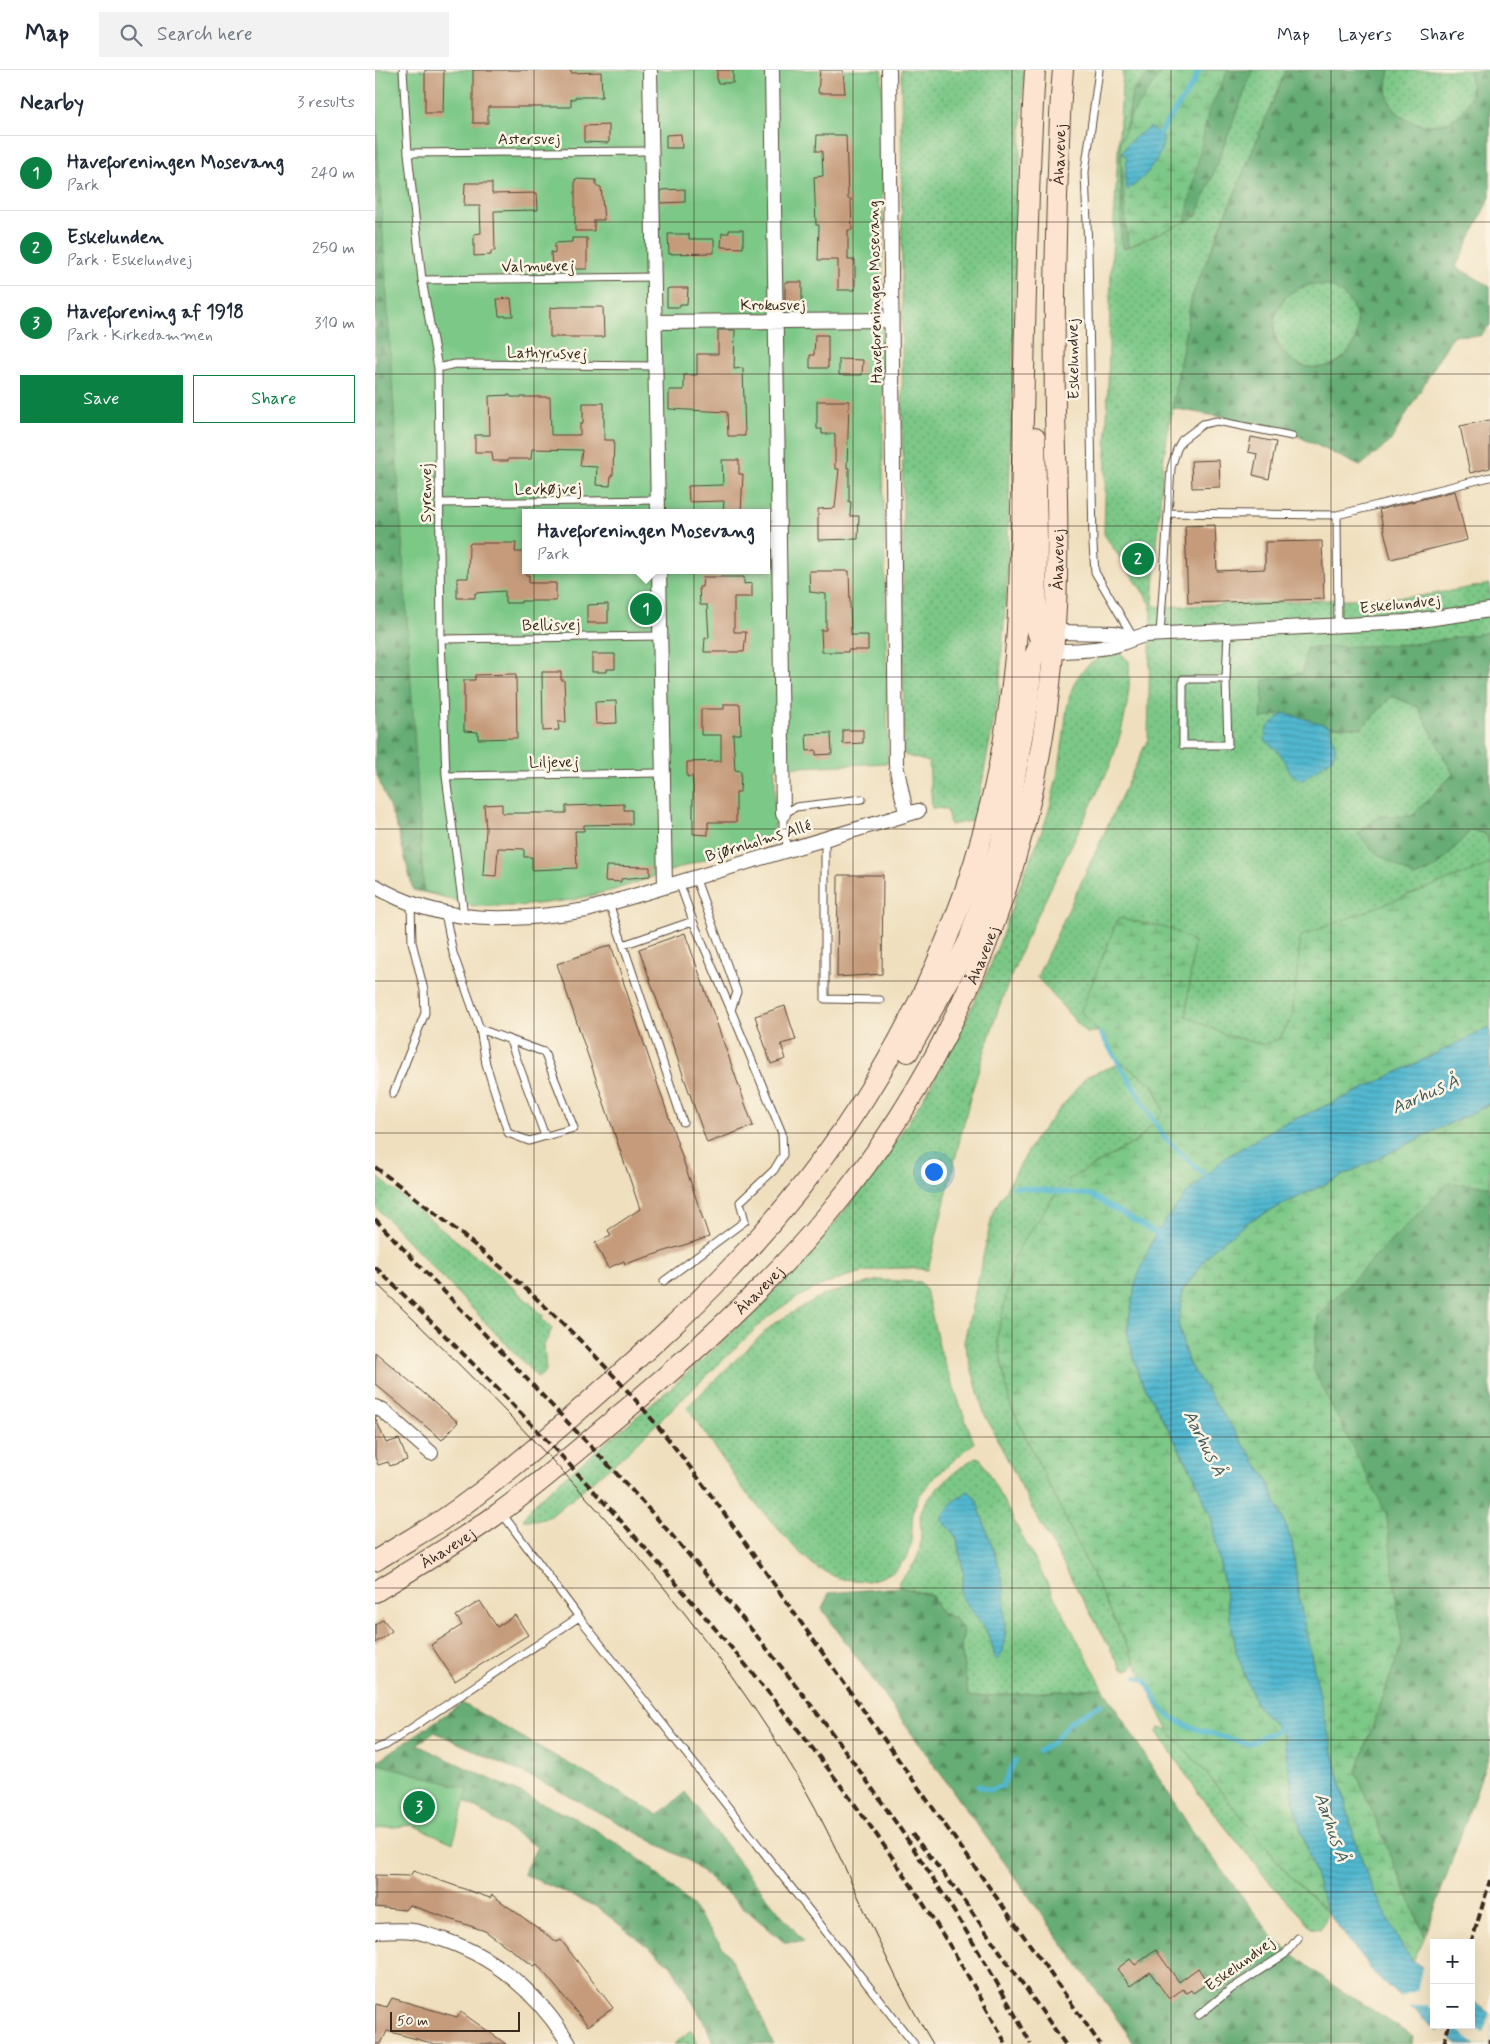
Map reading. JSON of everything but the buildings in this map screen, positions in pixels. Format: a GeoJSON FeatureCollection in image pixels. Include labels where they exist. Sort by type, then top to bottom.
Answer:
{"type":"FeatureCollection","features":[{"type":"Feature","properties":{"kind":"main road","name":"Åhavevej"},"geometry":{"type":"LineString","coordinates":[[375,1561],[441,1520],[575,1414],[725,1275],[802,1187],[853,1117],[892,1054],[929,982],[950,934],[981,841],[994,789],[1010,702],[1016,640],[1027,246],[1035,70]]}},
{"type":"Feature","properties":{"kind":"main road","name":"Åhavevej"},"geometry":{"type":"LineString","coordinates":[[375,1592],[442,1552],[501,1512],[664,1378],[749,1300],[790,1258],[831,1211],[866,1165],[899,1116],[938,1049],[967,990],[1004,896],[1033,790],[1047,708],[1049,641],[1057,540],[1056,250],[1060,105],[1063,70]]}},
{"type":"Feature","properties":{"kind":"main road"},"geometry":{"type":"LineString","coordinates":[[802,1187],[875,1099],[902,1061],[949,982],[969,940],[999,846],[1013,794],[1028,703],[1032,660],[1049,641],[1037,633],[1036,623],[1036,466],[1027,246]]}},
{"type":"Feature","properties":{"kind":"street"},"geometry":{"type":"LineString","coordinates":[[650,70],[658,507]]}},
{"type":"Feature","properties":{"kind":"street"},"geometry":{"type":"LineString","coordinates":[[772,70],[783,814]]}},
{"type":"Feature","properties":{"kind":"street","name":"Haveforeningen Mosevang"},"geometry":{"type":"LineString","coordinates":[[889,70],[896,765],[912,812]]}},
{"type":"Feature","properties":{"kind":"street","name":"Krokusvej"},"geometry":{"type":"LineString","coordinates":[[655,322],[891,320]]}},
{"type":"Feature","properties":{"kind":"street"},"geometry":{"type":"LineString","coordinates":[[659,574],[662,773],[672,884]]}},
{"type":"Feature","properties":{"kind":"street","name":"Eskelundvej"},"geometry":{"type":"LineString","coordinates":[[1049,641],[1069,651],[1116,645],[1133,638],[1160,635],[1406,622],[1490,610]]}},
{"type":"Feature","properties":{"kind":"street","name":"Eskelundvej"},"geometry":{"type":"LineString","coordinates":[[1049,641],[1115,633],[1133,638]]}},
{"type":"Feature","properties":{"kind":"street","name":"Bjørnholms Allé"},"geometry":{"type":"LineString","coordinates":[[375,886],[411,904],[464,917],[498,919],[541,917],[587,910],[912,812]]}},
{"type":"Feature","properties":{"kind":"street"},"geometry":{"type":"LineString","coordinates":[[375,1406],[431,1453]]}},
{"type":"Feature","properties":{"kind":"street"},"geometry":{"type":"LineString","coordinates":[[375,1931],[413,1931],[455,1943],[487,1958],[518,1982],[541,2004],[569,2044]]}},
{"type":"Feature","properties":{"kind":"lane","name":"Syrenvej"},"geometry":{"type":"LineString","coordinates":[[403,70],[408,153],[422,280],[439,368],[441,639],[446,776],[464,917]]}},
{"type":"Feature","properties":{"kind":"lane","name":"Eskelundvej"},"geometry":{"type":"LineString","coordinates":[[1099,70],[1085,172],[1093,545],[1095,572],[1133,638]]}},
{"type":"Feature","properties":{"kind":"lane","name":"Astersvej"},"geometry":{"type":"LineString","coordinates":[[408,153],[652,151]]}},
{"type":"Feature","properties":{"kind":"lane","name":"Valmuevej"},"geometry":{"type":"LineString","coordinates":[[422,280],[654,277]]}},
{"type":"Feature","properties":{"kind":"lane","name":"Lathyrusvej"},"geometry":{"type":"LineString","coordinates":[[439,368],[455,364],[655,366]]}},
{"type":"Feature","properties":{"kind":"lane"},"geometry":{"type":"LineString","coordinates":[[1160,635],[1171,468],[1179,444],[1192,430],[1203,424],[1217,421],[1292,436]]}},
{"type":"Feature","properties":{"kind":"lane"},"geometry":{"type":"LineString","coordinates":[[1169,512],[1337,515],[1490,477]]}},
{"type":"Feature","properties":{"kind":"lane","name":"Levkøjvej"},"geometry":{"type":"LineString","coordinates":[[439,503],[658,507]]}},
{"type":"Feature","properties":{"kind":"lane"},"geometry":{"type":"LineString","coordinates":[[1337,515],[1338,626]]}},
{"type":"Feature","properties":{"kind":"lane"},"geometry":{"type":"LineString","coordinates":[[1227,679],[1183,679],[1183,745],[1228,745],[1227,679],[1229,632]]}},
{"type":"Feature","properties":{"kind":"lane","name":"Bellisvej"},"geometry":{"type":"LineString","coordinates":[[441,639],[661,636]]}},
{"type":"Feature","properties":{"kind":"lane","name":"Liljevej"},"geometry":{"type":"LineString","coordinates":[[446,776],[662,773]]}},
{"type":"Feature","properties":{"kind":"lane"},"geometry":{"type":"LineString","coordinates":[[788,848],[783,829],[783,814],[796,807],[862,799]]}},
{"type":"Feature","properties":{"kind":"lane"},"geometry":{"type":"LineString","coordinates":[[825,838],[825,999],[880,1000]]}},
{"type":"Feature","properties":{"kind":"lane"},"geometry":{"type":"LineString","coordinates":[[695,877],[737,992],[731,1010]]}},
{"type":"Feature","properties":{"kind":"lane"},"geometry":{"type":"LineString","coordinates":[[664,1281],[745,1221],[741,1202],[774,1170],[783,1155],[782,1133],[693,921],[672,884]]}},
{"type":"Feature","properties":{"kind":"lane"},"geometry":{"type":"LineString","coordinates":[[609,903],[683,1122]]}},
{"type":"Feature","properties":{"kind":"lane"},"geometry":{"type":"LineString","coordinates":[[393,1094],[425,1013],[424,990],[412,942],[411,904]]}},
{"type":"Feature","properties":{"kind":"lane"},"geometry":{"type":"LineString","coordinates":[[445,913],[453,953],[480,1029],[486,1064],[508,1133],[529,1141],[574,1128],[544,1052],[480,1029]]}},
{"type":"Feature","properties":{"kind":"lane"},"geometry":{"type":"LineString","coordinates":[[623,945],[693,921]]}},
{"type":"Feature","properties":{"kind":"lane"},"geometry":{"type":"LineString","coordinates":[[510,1041],[545,1136]]}},
{"type":"Feature","properties":{"kind":"lane"},"geometry":{"type":"LineString","coordinates":[[501,1512],[579,1617],[914,2044]]}},
{"type":"Feature","properties":{"kind":"lane"},"geometry":{"type":"LineString","coordinates":[[375,1749],[386,1745],[579,1617]]}},
{"type":"Feature","properties":{"kind":"lane","name":"Eskelundvej"},"geometry":{"type":"LineString","coordinates":[[1199,2015],[1231,1990],[1285,1954],[1298,1938]]}},
{"type":"Feature","properties":{"kind":"green space"},"geometry":{"type":"Polygon","coordinates":[[[375,70],[393,70],[445,897],[413,890],[398,830],[375,770],[375,70]]]}},
{"type":"Feature","properties":{"kind":"green space"},"geometry":{"type":"Polygon","coordinates":[[[375,70],[882,70],[883,455],[888,763],[775,768],[775,826],[770,837],[614,890],[572,900],[518,906],[474,906],[424,891],[375,105],[375,70]]]}},
{"type":"Feature","properties":{"kind":"green space"},"geometry":{"type":"Polygon","coordinates":[[[901,70],[1024,70],[1014,306],[1007,583],[999,692],[975,820],[950,825],[947,809],[932,808],[929,762],[904,755],[901,70]]]}},
{"type":"Feature","properties":{"kind":"green space"},"geometry":{"type":"Polygon","coordinates":[[[1123,70],[1286,70],[1192,296],[1163,462],[1153,603],[1157,607],[1421,596],[1490,584],[1490,918],[1292,1018],[1280,1038],[1264,1045],[1226,1035],[1194,1020],[1086,1033],[1037,977],[1148,739],[1151,604],[1104,534],[1111,271],[1123,70]]]}},
{"type":"Feature","properties":{"kind":"green space"},"geometry":{"type":"Polygon","coordinates":[[[1152,70],[1253,70],[1197,216],[1124,249],[1121,240],[1121,145],[1129,114],[1132,92],[1152,70]]]}},
{"type":"Feature","properties":{"kind":"green space"},"geometry":{"type":"Polygon","coordinates":[[[1163,70],[1228,70],[1208,113],[1185,222],[1128,247],[1120,142],[1132,114],[1163,70]]]}},
{"type":"Feature","properties":{"kind":"green space"},"geometry":{"type":"Polygon","coordinates":[[[1286,70],[1390,70],[1387,93],[1395,110],[1410,121],[1428,125],[1447,122],[1462,112],[1471,95],[1469,70],[1490,70],[1490,197],[1456,267],[1490,286],[1490,325],[1480,336],[1453,335],[1390,442],[1360,466],[1281,428],[1172,408],[1192,296],[1286,70]],[[1312,284],[1298,289],[1284,299],[1276,314],[1274,331],[1279,347],[1289,358],[1305,366],[1327,366],[1340,360],[1350,350],[1356,337],[1357,323],[1354,309],[1345,296],[1331,287],[1312,284]]]}},
{"type":"Feature","properties":{"kind":"green space"},"geometry":{"type":"Polygon","coordinates":[[[1390,70],[1469,70],[1471,95],[1462,112],[1447,122],[1428,125],[1410,121],[1395,110],[1387,93],[1390,70]]]}},
{"type":"Feature","properties":{"kind":"green space"},"geometry":{"type":"Polygon","coordinates":[[[1316,284],[1332,287],[1346,296],[1355,310],[1358,326],[1355,342],[1346,356],[1332,365],[1316,368],[1300,365],[1286,356],[1277,342],[1274,326],[1277,310],[1286,296],[1300,287],[1316,284]]]}},
{"type":"Feature","properties":{"kind":"green space"},"geometry":{"type":"Polygon","coordinates":[[[1490,632],[1490,843],[1485,834],[1471,830],[1437,867],[1415,877],[1374,852],[1358,834],[1379,816],[1412,816],[1453,774],[1418,707],[1392,696],[1361,728],[1330,726],[1284,713],[1261,719],[1264,680],[1303,673],[1306,648],[1414,644],[1490,632]]]}},
{"type":"Feature","properties":{"kind":"green space"},"geometry":{"type":"Polygon","coordinates":[[[1119,652],[1129,661],[1130,674],[1125,714],[1118,741],[1110,766],[1025,941],[999,1007],[971,1094],[928,1270],[907,1268],[885,1269],[844,1277],[786,1304],[769,1316],[623,1456],[551,1516],[540,1520],[523,1520],[531,1507],[548,1491],[671,1387],[743,1322],[814,1248],[877,1168],[933,1082],[958,1037],[1002,936],[1051,803],[1072,688],[1084,669],[1094,661],[1119,652]]]}},
{"type":"Feature","properties":{"kind":"green space"},"geometry":{"type":"Polygon","coordinates":[[[1490,864],[1490,1027],[1357,1092],[1275,1128],[1225,1158],[1186,1194],[1136,1281],[1127,1331],[1139,1376],[1194,1476],[1211,1517],[1237,1654],[1256,1704],[1283,1735],[1297,1817],[1327,1912],[1289,1875],[1202,1768],[1168,1730],[1010,1404],[997,1338],[1016,1252],[1063,1183],[1137,1141],[1164,1111],[1154,1085],[1122,1063],[1081,1011],[1118,918],[1171,929],[1194,942],[1186,1016],[1226,1035],[1264,1045],[1280,1038],[1292,1018],[1301,936],[1490,864]]]}},
{"type":"Feature","properties":{"kind":"green space"},"geometry":{"type":"Polygon","coordinates":[[[1122,1063],[1154,1085],[1164,1111],[1137,1141],[1063,1183],[1201,1180],[1186,1194],[1010,1404],[1135,1662],[1132,1668],[1126,1670],[1121,1668],[1032,1508],[984,1413],[964,1342],[993,1212],[1035,1139],[1087,1076],[1122,1063]]]}},
{"type":"Feature","properties":{"kind":"green space"},"geometry":{"type":"Polygon","coordinates":[[[1490,1104],[1490,1186],[1448,1183],[1318,1315],[1313,1369],[1386,1513],[1402,1643],[1356,1773],[1425,1937],[1413,1961],[1402,1947],[1390,1926],[1368,1878],[1354,1837],[1327,1728],[1299,1600],[1292,1542],[1266,1477],[1188,1363],[1178,1324],[1183,1290],[1213,1249],[1249,1221],[1490,1104]]]}},
{"type":"Feature","properties":{"kind":"green space"},"geometry":{"type":"Polygon","coordinates":[[[375,1175],[498,1274],[544,1316],[541,1318],[552,1329],[544,1345],[546,1371],[538,1378],[375,1206],[375,1175]]]}},
{"type":"Feature","properties":{"kind":"green space"},"geometry":{"type":"Polygon","coordinates":[[[1448,1183],[1490,1186],[1490,1752],[1425,1937],[1356,1773],[1402,1643],[1313,1369],[1318,1315],[1448,1183]]]}},
{"type":"Feature","properties":{"kind":"green space"},"geometry":{"type":"Polygon","coordinates":[[[878,1280],[920,1282],[926,1290],[940,1350],[974,1443],[937,1475],[919,1496],[913,1510],[911,1545],[906,1558],[896,1570],[882,1577],[867,1581],[840,1579],[817,1568],[797,1550],[746,1493],[687,1407],[773,1324],[823,1295],[878,1280]]]}},
{"type":"Feature","properties":{"kind":"green space"},"geometry":{"type":"Polygon","coordinates":[[[976,1457],[981,1459],[1103,1688],[972,1697],[968,1695],[961,1647],[963,1631],[955,1620],[939,1611],[932,1596],[900,1587],[898,1582],[913,1565],[920,1548],[920,1514],[924,1505],[944,1482],[976,1457]],[[968,1491],[942,1517],[942,1521],[952,1530],[957,1540],[964,1574],[962,1598],[979,1619],[991,1642],[995,1659],[1003,1652],[1005,1635],[1001,1572],[975,1497],[968,1491]]]}},
{"type":"Feature","properties":{"kind":"green space"},"geometry":{"type":"Polygon","coordinates":[[[900,1587],[932,1596],[939,1611],[955,1619],[964,1631],[961,1647],[968,1695],[972,1697],[1103,1688],[1189,1826],[1275,1940],[1334,1986],[1413,2036],[1412,2044],[1135,2044],[822,1609],[829,1593],[900,1587]]]}},
{"type":"Feature","properties":{"kind":"green space"},"geometry":{"type":"Polygon","coordinates":[[[462,1703],[659,1815],[685,1792],[804,1942],[784,1942],[689,1861],[552,1787],[435,1732],[417,1745],[587,1824],[645,1863],[691,1905],[727,1953],[754,2000],[773,2044],[713,2044],[707,2027],[671,1965],[597,1907],[523,1874],[537,1847],[449,1791],[375,1763],[462,1703]]]}},
{"type":"Feature","properties":{"kind":"green space"},"geometry":{"type":"Polygon","coordinates":[[[1159,1728],[1168,1730],[1202,1768],[1289,1875],[1327,1912],[1325,1922],[1320,1929],[1312,1928],[1270,1883],[1201,1797],[1157,1732],[1159,1728]]]}},
{"type":"Feature","properties":{"kind":"green space"},"geometry":{"type":"Polygon","coordinates":[[[375,1763],[468,1789],[453,1843],[413,1825],[375,1829],[375,1763]]]}},
{"type":"Feature","properties":{"kind":"green space"},"geometry":{"type":"Polygon","coordinates":[[[691,2030],[699,2044],[674,2044],[691,2030]]]}},
{"type":"Feature","properties":{"kind":"water"},"geometry":{"type":"Polygon","coordinates":[[[1150,127],[1163,137],[1163,144],[1156,160],[1146,174],[1127,190],[1125,178],[1127,158],[1122,153],[1130,141],[1150,127]]]}},
{"type":"Feature","properties":{"kind":"water"},"geometry":{"type":"Polygon","coordinates":[[[1284,713],[1330,726],[1336,749],[1331,759],[1303,780],[1290,773],[1280,754],[1265,740],[1267,728],[1284,713]]]}},
{"type":"Feature","properties":{"kind":"water","name":"Aarhus Å"},"geometry":{"type":"Polygon","coordinates":[[[1490,1027],[1490,1104],[1249,1221],[1213,1249],[1183,1290],[1178,1324],[1188,1363],[1266,1477],[1292,1542],[1299,1600],[1327,1728],[1354,1837],[1368,1878],[1402,1947],[1413,1961],[1430,1972],[1430,2025],[1375,1974],[1327,1912],[1297,1817],[1283,1735],[1256,1704],[1237,1654],[1211,1517],[1194,1475],[1139,1376],[1127,1331],[1136,1281],[1155,1234],[1186,1194],[1225,1158],[1275,1128],[1357,1092],[1490,1027]]]}},
{"type":"Feature","properties":{"kind":"water"},"geometry":{"type":"Polygon","coordinates":[[[968,1491],[975,1497],[1001,1572],[1004,1590],[1005,1635],[1003,1652],[997,1660],[995,1659],[987,1633],[979,1619],[962,1598],[964,1574],[957,1540],[952,1530],[942,1521],[942,1517],[953,1502],[968,1491]]]}},
{"type":"Feature","properties":{"kind":"water"},"geometry":{"type":"Polygon","coordinates":[[[1475,2003],[1490,2013],[1490,2044],[1457,2044],[1435,2029],[1475,2029],[1475,2003]]]}},
{"type":"Feature","properties":{"kind":"pier"},"geometry":{"type":"Polygon","coordinates":[[[1423,1964],[1430,1969],[1430,2009],[1421,2005],[1409,2007],[1399,1998],[1417,1990],[1423,1964]]]}},
{"type":"Feature","properties":{"kind":"pier"},"geometry":{"type":"Polygon","coordinates":[[[1490,2012],[1490,2044],[1477,2044],[1456,2029],[1475,2029],[1475,2027],[1483,2033],[1490,2012]]]}},
{"type":"Feature","properties":{"kind":"pier"},"geometry":{"type":"Polygon","coordinates":[[[1439,2029],[1455,2029],[1450,2043],[1438,2033],[1439,2029]]]}},
{"type":"Feature","properties":{"kind":"waterway"},"geometry":{"type":"LineString","coordinates":[[1159,134],[1193,84],[1199,70]]}},
{"type":"Feature","properties":{"kind":"waterway"},"geometry":{"type":"LineString","coordinates":[[1101,1034],[1165,1138],[1209,1179]]}},
{"type":"Feature","properties":{"kind":"waterway"},"geometry":{"type":"LineString","coordinates":[[1015,1187],[1091,1195],[1161,1236]]}},
{"type":"Feature","properties":{"kind":"waterway"},"geometry":{"type":"LineString","coordinates":[[1137,1677],[1146,1681],[1156,1700],[1166,1713],[1178,1721],[1197,1729],[1247,1744],[1278,1730]]}},
{"type":"Feature","properties":{"kind":"waterway"},"geometry":{"type":"LineString","coordinates":[[1039,1751],[1053,1742],[1070,1722],[1101,1704]]}},
{"type":"Feature","properties":{"kind":"waterway"},"geometry":{"type":"LineString","coordinates":[[978,1786],[991,1790],[1002,1786],[1015,1761]]}},
{"type":"Feature","properties":{"kind":"tram line"},"geometry":{"type":"LineString","coordinates":[[375,1282],[491,1396],[547,1455],[602,1515],[706,1641],[753,1707],[797,1775],[832,1841],[914,2012],[933,2044]]}},
{"type":"Feature","properties":{"kind":"railway"},"geometry":{"type":"LineString","coordinates":[[375,1167],[469,1240],[528,1291],[586,1346],[640,1405],[690,1467],[738,1532],[1100,2044]]}},
{"type":"Feature","properties":{"kind":"railway"},"geometry":{"type":"LineString","coordinates":[[375,1219],[624,1481],[753,1631],[854,1763],[902,1831],[947,1901],[1031,2044]]}},
{"type":"Feature","properties":{"kind":"railway"},"geometry":{"type":"LineString","coordinates":[[375,1267],[454,1345],[570,1465],[681,1589],[771,1696],[815,1751],[897,1864],[972,1983],[1006,2044]]}},
{"type":"Feature","properties":{"kind":"railway"},"geometry":{"type":"LineString","coordinates":[[912,1834],[958,1892],[1065,2044]]}},
{"type":"Feature","properties":{"kind":"railway"},"geometry":{"type":"LineString","coordinates":[[1472,1939],[1490,1880]]}},
{"type":"Feature","properties":{"kind":"railway"},"geometry":{"type":"LineString","coordinates":[[1444,2044],[1448,2029]]}},
{"type":"Feature","properties":{"kind":"railway"},"geometry":{"type":"LineString","coordinates":[[1489,2044],[1490,2040]]}},
{"type":"Feature","properties":{"kind":"place","name":"Eskelunden"},"geometry":{"type":"Point","coordinates":[1138,559]}},
{"type":"Feature","properties":{"kind":"place","name":"Haveforeningen Mosevang"},"geometry":{"type":"Point","coordinates":[646,609]}},
{"type":"Feature","properties":{"kind":"place","name":"Haveforening af 1918"},"geometry":{"type":"Point","coordinates":[419,1807]}}]}
